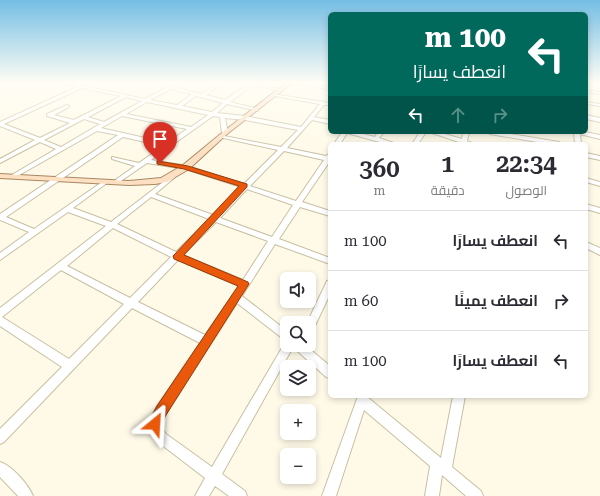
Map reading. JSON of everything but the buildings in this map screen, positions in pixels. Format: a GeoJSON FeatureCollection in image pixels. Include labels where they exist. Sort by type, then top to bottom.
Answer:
{"type":"FeatureCollection","features":[{"type":"Feature","properties":{"kind":"main road"},"geometry":{"type":"LineString","coordinates":[[1,177],[105,182],[155,182],[172,177],[186,167],[223,134],[261,106]]}},
{"type":"Feature","properties":{"kind":"street"},"geometry":{"type":"LineString","coordinates":[[1,123],[38,106]]}},
{"type":"Feature","properties":{"kind":"street"},"geometry":{"type":"LineString","coordinates":[[67,106],[49,116],[74,122]]}},
{"type":"Feature","properties":{"kind":"street"},"geometry":{"type":"LineString","coordinates":[[0,161],[105,106]]}},
{"type":"Feature","properties":{"kind":"street"},"geometry":{"type":"LineString","coordinates":[[12,177],[136,106]]}},
{"type":"Feature","properties":{"kind":"street"},"geometry":{"type":"LineString","coordinates":[[174,106],[222,116],[245,118],[302,128]]}},
{"type":"Feature","properties":{"kind":"street"},"geometry":{"type":"LineString","coordinates":[[116,182],[221,106]]}},
{"type":"Feature","properties":{"kind":"street"},"geometry":{"type":"LineString","coordinates":[[242,106],[256,110]]}},
{"type":"Feature","properties":{"kind":"street"},"geometry":{"type":"LineString","coordinates":[[0,438],[302,128],[320,106]]}},
{"type":"Feature","properties":{"kind":"street"},"geometry":{"type":"LineString","coordinates":[[121,114],[190,128]]}},
{"type":"Feature","properties":{"kind":"street"},"geometry":{"type":"LineString","coordinates":[[222,116],[223,134],[280,149],[328,158]]}},
{"type":"Feature","properties":{"kind":"street"},"geometry":{"type":"LineString","coordinates":[[83,117],[105,124]]}},
{"type":"Feature","properties":{"kind":"street"},"geometry":{"type":"LineString","coordinates":[[588,117],[600,120]]}},
{"type":"Feature","properties":{"kind":"street"},"geometry":{"type":"LineString","coordinates":[[311,118],[328,122]]}},
{"type":"Feature","properties":{"kind":"street"},"geometry":{"type":"LineString","coordinates":[[1,123],[61,149]]}},
{"type":"Feature","properties":{"kind":"street"},"geometry":{"type":"LineString","coordinates":[[96,129],[167,145]]}},
{"type":"Feature","properties":{"kind":"street"},"geometry":{"type":"LineString","coordinates":[[357,134],[387,142]]}},
{"type":"Feature","properties":{"kind":"street"},"geometry":{"type":"LineString","coordinates":[[376,139],[380,134]]}},
{"type":"Feature","properties":{"kind":"street"},"geometry":{"type":"LineString","coordinates":[[438,134],[460,142]]}},
{"type":"Feature","properties":{"kind":"street"},"geometry":{"type":"LineString","coordinates":[[510,134],[550,142]]}},
{"type":"Feature","properties":{"kind":"street"},"geometry":{"type":"LineString","coordinates":[[586,134],[600,137]]}},
{"type":"Feature","properties":{"kind":"street"},"geometry":{"type":"LineString","coordinates":[[0,217],[122,135]]}},
{"type":"Feature","properties":{"kind":"street"},"geometry":{"type":"LineString","coordinates":[[588,155],[600,158]]}},
{"type":"Feature","properties":{"kind":"street"},"geometry":{"type":"LineString","coordinates":[[114,158],[140,165]]}},
{"type":"Feature","properties":{"kind":"street"},"geometry":{"type":"LineString","coordinates":[[240,496],[162,438],[154,429],[156,420],[206,341],[328,159]]}},
{"type":"Feature","properties":{"kind":"street"},"geometry":{"type":"LineString","coordinates":[[147,160],[186,167],[328,213]]}},
{"type":"Feature","properties":{"kind":"street"},"geometry":{"type":"LineString","coordinates":[[0,314],[172,177]]}},
{"type":"Feature","properties":{"kind":"street"},"geometry":{"type":"LineString","coordinates":[[588,181],[600,184]]}},
{"type":"Feature","properties":{"kind":"street"},"geometry":{"type":"LineString","coordinates":[[0,257],[105,182]]}},
{"type":"Feature","properties":{"kind":"street"},"geometry":{"type":"LineString","coordinates":[[151,195],[328,260]]}},
{"type":"Feature","properties":{"kind":"street"},"geometry":{"type":"LineString","coordinates":[[588,207],[600,211]]}},
{"type":"Feature","properties":{"kind":"street"},"geometry":{"type":"LineString","coordinates":[[67,209],[112,225],[177,256],[244,284]]}},
{"type":"Feature","properties":{"kind":"street"},"geometry":{"type":"LineString","coordinates":[[0,217],[35,232]]}},
{"type":"Feature","properties":{"kind":"street"},"geometry":{"type":"LineString","coordinates":[[588,246],[600,252]]}},
{"type":"Feature","properties":{"kind":"street"},"geometry":{"type":"LineString","coordinates":[[60,266],[206,341]]}},
{"type":"Feature","properties":{"kind":"street"},"geometry":{"type":"LineString","coordinates":[[315,316],[328,288]]}},
{"type":"Feature","properties":{"kind":"street"},"geometry":{"type":"LineString","coordinates":[[236,297],[280,332]]}},
{"type":"Feature","properties":{"kind":"street"},"geometry":{"type":"LineString","coordinates":[[0,321],[70,366]]}},
{"type":"Feature","properties":{"kind":"street"},"geometry":{"type":"LineString","coordinates":[[202,496],[213,475],[293,352]]}},
{"type":"Feature","properties":{"kind":"street"},"geometry":{"type":"LineString","coordinates":[[304,352],[328,371]]}},
{"type":"Feature","properties":{"kind":"street"},"geometry":{"type":"LineString","coordinates":[[329,496],[361,398]]}},
{"type":"Feature","properties":{"kind":"street"},"geometry":{"type":"LineString","coordinates":[[362,398],[476,496]]}},
{"type":"Feature","properties":{"kind":"street"},"geometry":{"type":"LineString","coordinates":[[432,496],[459,398]]}},
{"type":"Feature","properties":{"kind":"street"},"geometry":{"type":"LineString","coordinates":[[0,468],[15,482],[26,496]]}},
{"type":"Feature","properties":{"kind":"route"},"geometry":{"type":"LineString","coordinates":[[155,424],[161,410],[244,284],[177,256],[244,186],[186,167],[160,163]]}}]}
